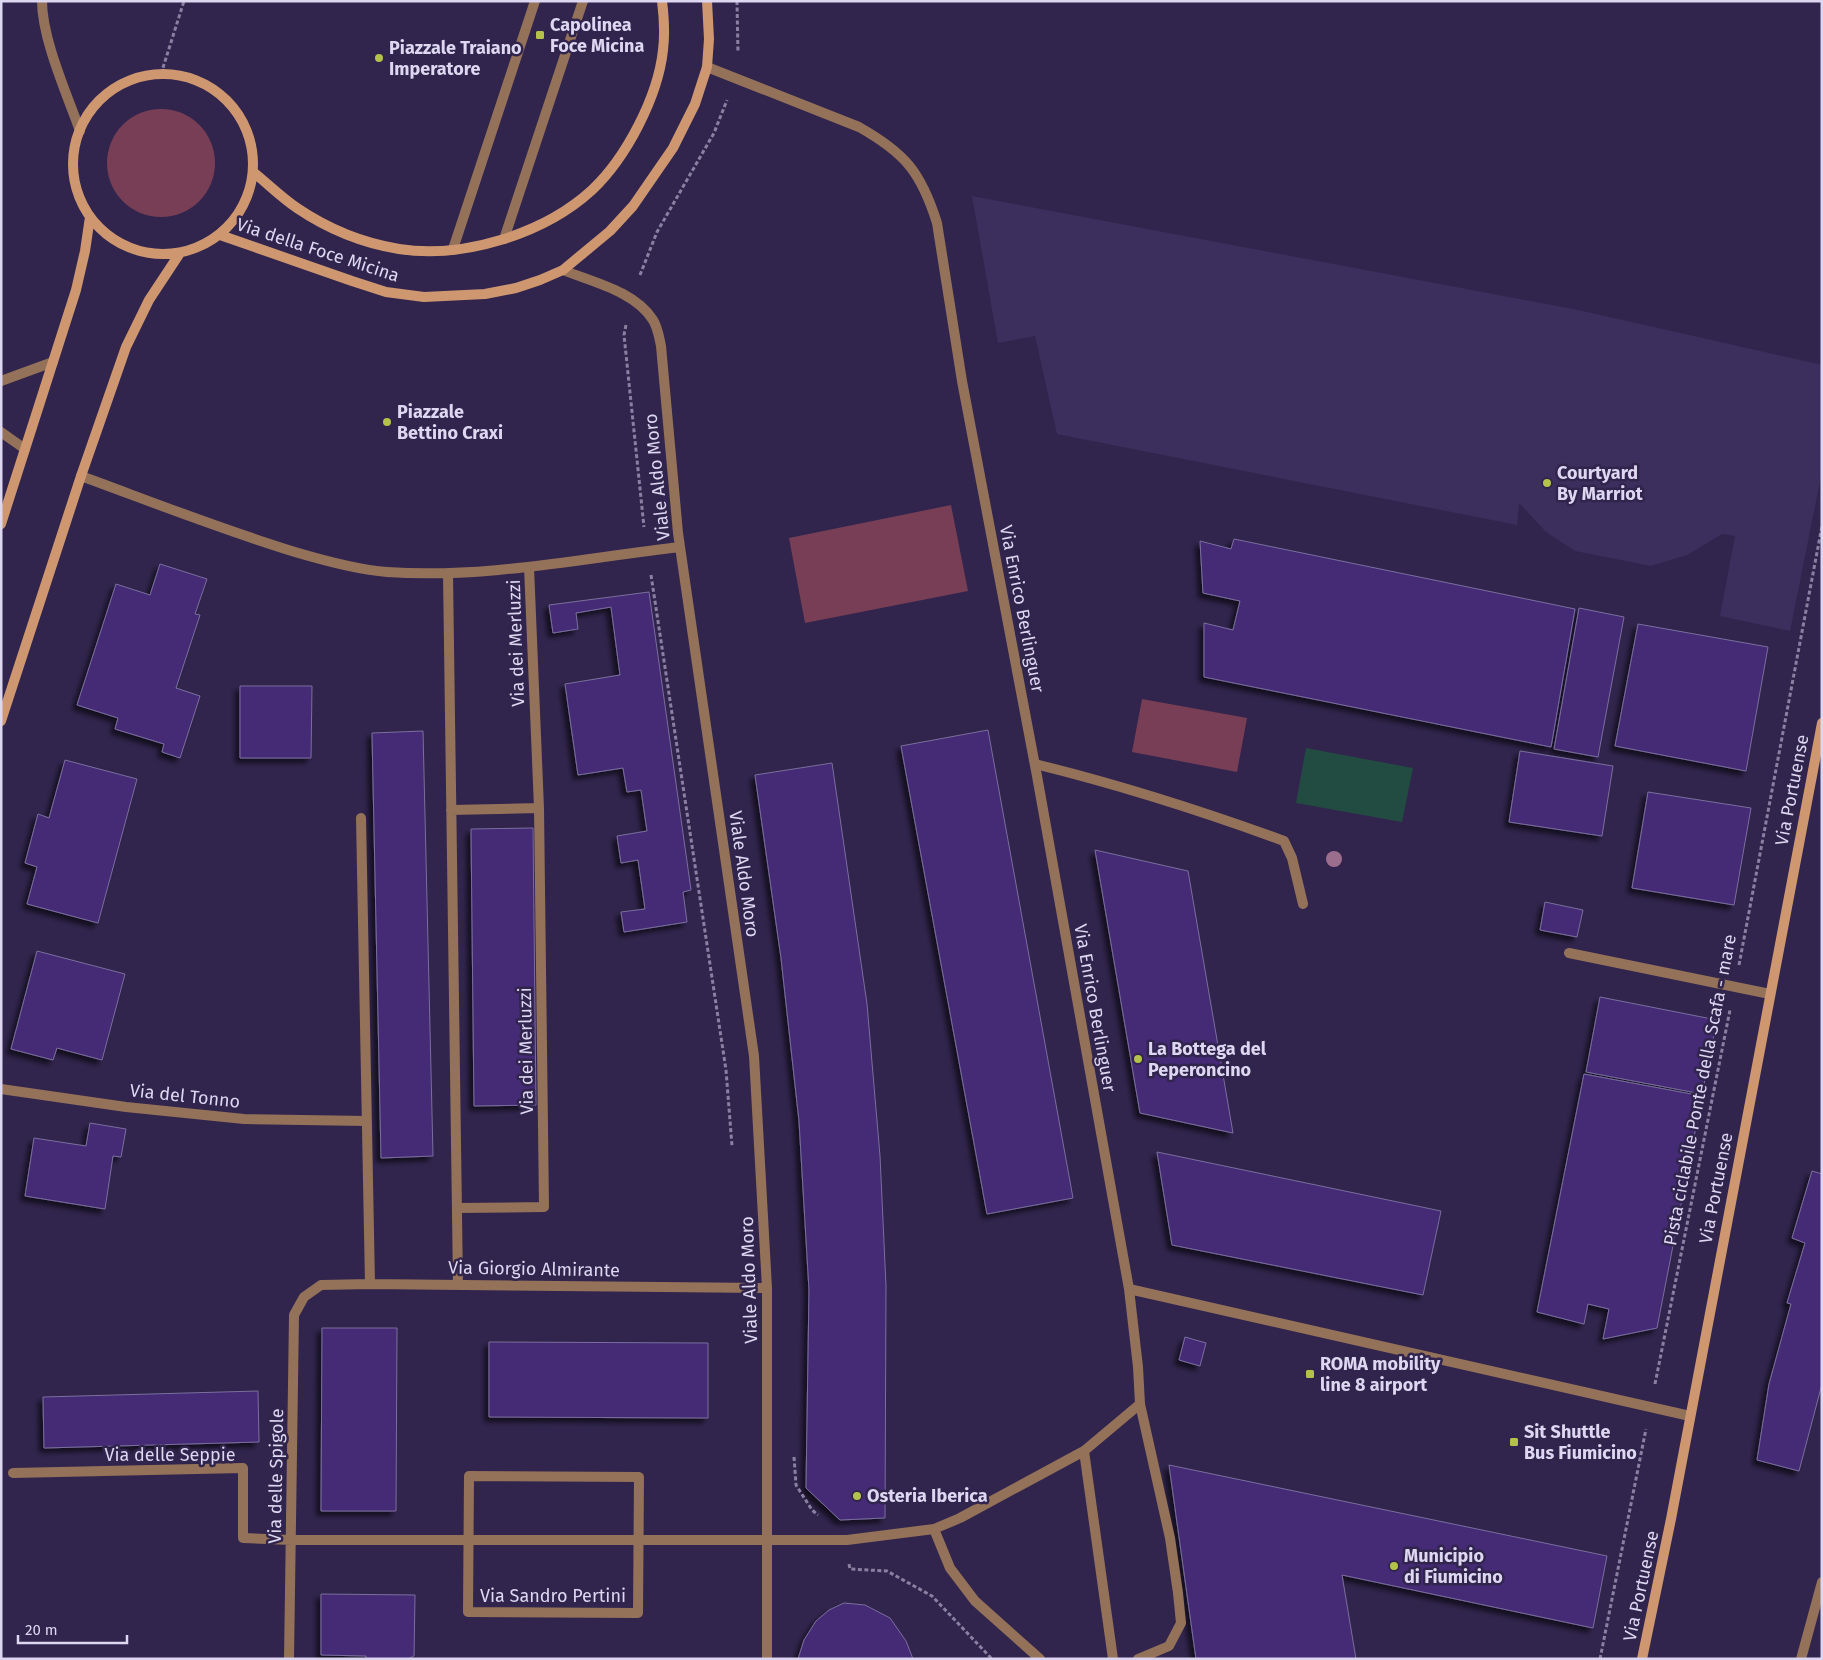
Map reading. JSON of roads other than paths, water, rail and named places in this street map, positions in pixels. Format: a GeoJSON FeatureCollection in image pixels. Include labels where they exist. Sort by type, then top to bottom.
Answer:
{"type":"FeatureCollection","features":[{"type":"Feature","properties":{"kind":"street"},"geometry":{"type":"LineString","coordinates":[[42,1],[44,22],[50,44],[80,131]]}},
{"type":"Feature","properties":{"kind":"street"},"geometry":{"type":"LineString","coordinates":[[453,249],[534,1]]}},
{"type":"Feature","properties":{"kind":"street"},"geometry":{"type":"LineString","coordinates":[[504,239],[583,1]]}},
{"type":"Feature","properties":{"kind":"street","name":"Via della Foce Micina"},"geometry":{"type":"LineString","coordinates":[[254,172],[296,208],[334,230],[366,241],[399,249],[434,251],[453,249],[476,246],[520,234],[551,219],[592,190],[617,161],[638,127],[655,86],[664,51],[662,1]]}},
{"type":"Feature","properties":{"kind":"street","name":"Via della Foce Micina"},"geometry":{"type":"LineString","coordinates":[[220,235],[352,282],[386,292],[424,297],[485,294],[516,288],[563,270],[610,231],[633,206],[673,148],[690,113],[707,67],[709,39],[707,1]]}},
{"type":"Feature","properties":{"kind":"street","name":"Via Enrico Berlinguer"},"geometry":{"type":"LineString","coordinates":[[707,67],[866,131],[898,152],[912,168],[923,186],[936,223],[962,381],[1035,764],[1129,1289],[1138,1367],[1140,1404],[1170,1538],[1181,1623],[1168,1646],[1138,1659]]}},
{"type":"Feature","properties":{"kind":"street","name":"Via della Foce Micina"},"geometry":{"type":"LineString","coordinates":[[161,74],[176,74],[205,84],[218,92],[239,114],[251,142],[254,172],[246,200],[230,225],[220,235],[194,250],[180,253],[151,254],[123,245],[99,228],[90,217],[79,197],[73,160],[80,131],[95,106],[118,86],[146,76],[161,74]]}},
{"type":"Feature","properties":{"kind":"street"},"geometry":{"type":"LineString","coordinates":[[1,524],[76,290],[90,217]]}},
{"type":"Feature","properties":{"kind":"street"},"geometry":{"type":"LineString","coordinates":[[1,720],[81,476],[126,347],[149,300],[180,253]]}},
{"type":"Feature","properties":{"kind":"street","name":"Viale Aldo Moro"},"geometry":{"type":"LineString","coordinates":[[563,270],[617,292],[631,300],[645,310],[659,333],[680,547],[754,1056],[767,1288],[767,1659]]}},
{"type":"Feature","properties":{"kind":"street"},"geometry":{"type":"LineString","coordinates":[[1,381],[53,362]]}},
{"type":"Feature","properties":{"kind":"street"},"geometry":{"type":"LineString","coordinates":[[1,432],[26,449]]}},
{"type":"Feature","properties":{"kind":"street"},"geometry":{"type":"LineString","coordinates":[[81,476],[245,537],[324,560],[385,572],[448,574],[529,567],[680,547]]}},
{"type":"Feature","properties":{"kind":"street","name":"Via dei Merluzzi"},"geometry":{"type":"LineString","coordinates":[[457,1208],[544,1207],[539,808],[529,567]]}},
{"type":"Feature","properties":{"kind":"street"},"geometry":{"type":"LineString","coordinates":[[448,574],[458,1285]]}},
{"type":"Feature","properties":{"kind":"street","name":"Via Portuense"},"geometry":{"type":"LineString","coordinates":[[1642,1659],[1671,1519],[1822,723]]}},
{"type":"Feature","properties":{"kind":"street"},"geometry":{"type":"LineString","coordinates":[[1035,764],[1102,780],[1176,802],[1284,841],[1292,858],[1303,904]]}},
{"type":"Feature","properties":{"kind":"street"},"geometry":{"type":"LineString","coordinates":[[451,810],[539,808]]}},
{"type":"Feature","properties":{"kind":"street"},"geometry":{"type":"LineString","coordinates":[[361,818],[370,1284]]}},
{"type":"Feature","properties":{"kind":"street"},"geometry":{"type":"LineString","coordinates":[[1569,953],[1770,994]]}},
{"type":"Feature","properties":{"kind":"street","name":"Via del Tonno"},"geometry":{"type":"LineString","coordinates":[[1,1089],[126,1107],[244,1118],[366,1121]]}},
{"type":"Feature","properties":{"kind":"street","name":"Via Giorgio Almirante"},"geometry":{"type":"LineString","coordinates":[[304,1297],[321,1285],[370,1284],[767,1288]]}},
{"type":"Feature","properties":{"kind":"street"},"geometry":{"type":"LineString","coordinates":[[1129,1289],[1690,1416]]}},
{"type":"Feature","properties":{"kind":"street","name":"Via delle Spigole"},"geometry":{"type":"LineString","coordinates":[[289,1659],[294,1314],[304,1297]]}},
{"type":"Feature","properties":{"kind":"street"},"geometry":{"type":"LineString","coordinates":[[291,1540],[847,1540],[934,1529],[960,1518],[1084,1451],[1140,1404]]}},
{"type":"Feature","properties":{"kind":"street"},"geometry":{"type":"LineString","coordinates":[[1084,1451],[1113,1659]]}},
{"type":"Feature","properties":{"kind":"street","name":"Via delle Seppie"},"geometry":{"type":"LineString","coordinates":[[13,1473],[243,1468],[243,1538],[291,1540]]}},
{"type":"Feature","properties":{"kind":"street","name":"Via Sandro Pertini"},"geometry":{"type":"LineString","coordinates":[[469,1476],[638,1477],[638,1540],[638,1613],[468,1612],[469,1476]]}},
{"type":"Feature","properties":{"kind":"street"},"geometry":{"type":"LineString","coordinates":[[934,1529],[950,1568],[975,1602],[1040,1659]]}},
{"type":"Feature","properties":{"kind":"street"},"geometry":{"type":"LineString","coordinates":[[1802,1659],[1822,1582]]}},
{"type":"Feature","properties":{"kind":"place","name":"Capolinea Foce Micina"},"geometry":{"type":"Point","coordinates":[540,35]}},
{"type":"Feature","properties":{"kind":"place","name":"Piazzale Traiano Imperatore"},"geometry":{"type":"Point","coordinates":[379,58]}},
{"type":"Feature","properties":{"kind":"place","name":"Piazzale Bettino Craxi"},"geometry":{"type":"Point","coordinates":[387,422]}},
{"type":"Feature","properties":{"kind":"place","name":"Courtyard By Marriot"},"geometry":{"type":"Point","coordinates":[1547,483]}},
{"type":"Feature","properties":{"kind":"place","name":"La Bottega del Peperoncino"},"geometry":{"type":"Point","coordinates":[1138,1059]}},
{"type":"Feature","properties":{"kind":"place","name":"ROMA mobility line 8 airport"},"geometry":{"type":"Point","coordinates":[1310,1374]}},
{"type":"Feature","properties":{"kind":"place","name":"Sit Shuttle Bus Fiumicino"},"geometry":{"type":"Point","coordinates":[1514,1442]}},
{"type":"Feature","properties":{"kind":"place","name":"Osteria Iberica"},"geometry":{"type":"Point","coordinates":[857,1496]}},
{"type":"Feature","properties":{"kind":"place","name":"Municipio di Fiumicino"},"geometry":{"type":"Point","coordinates":[1394,1566]}}]}
